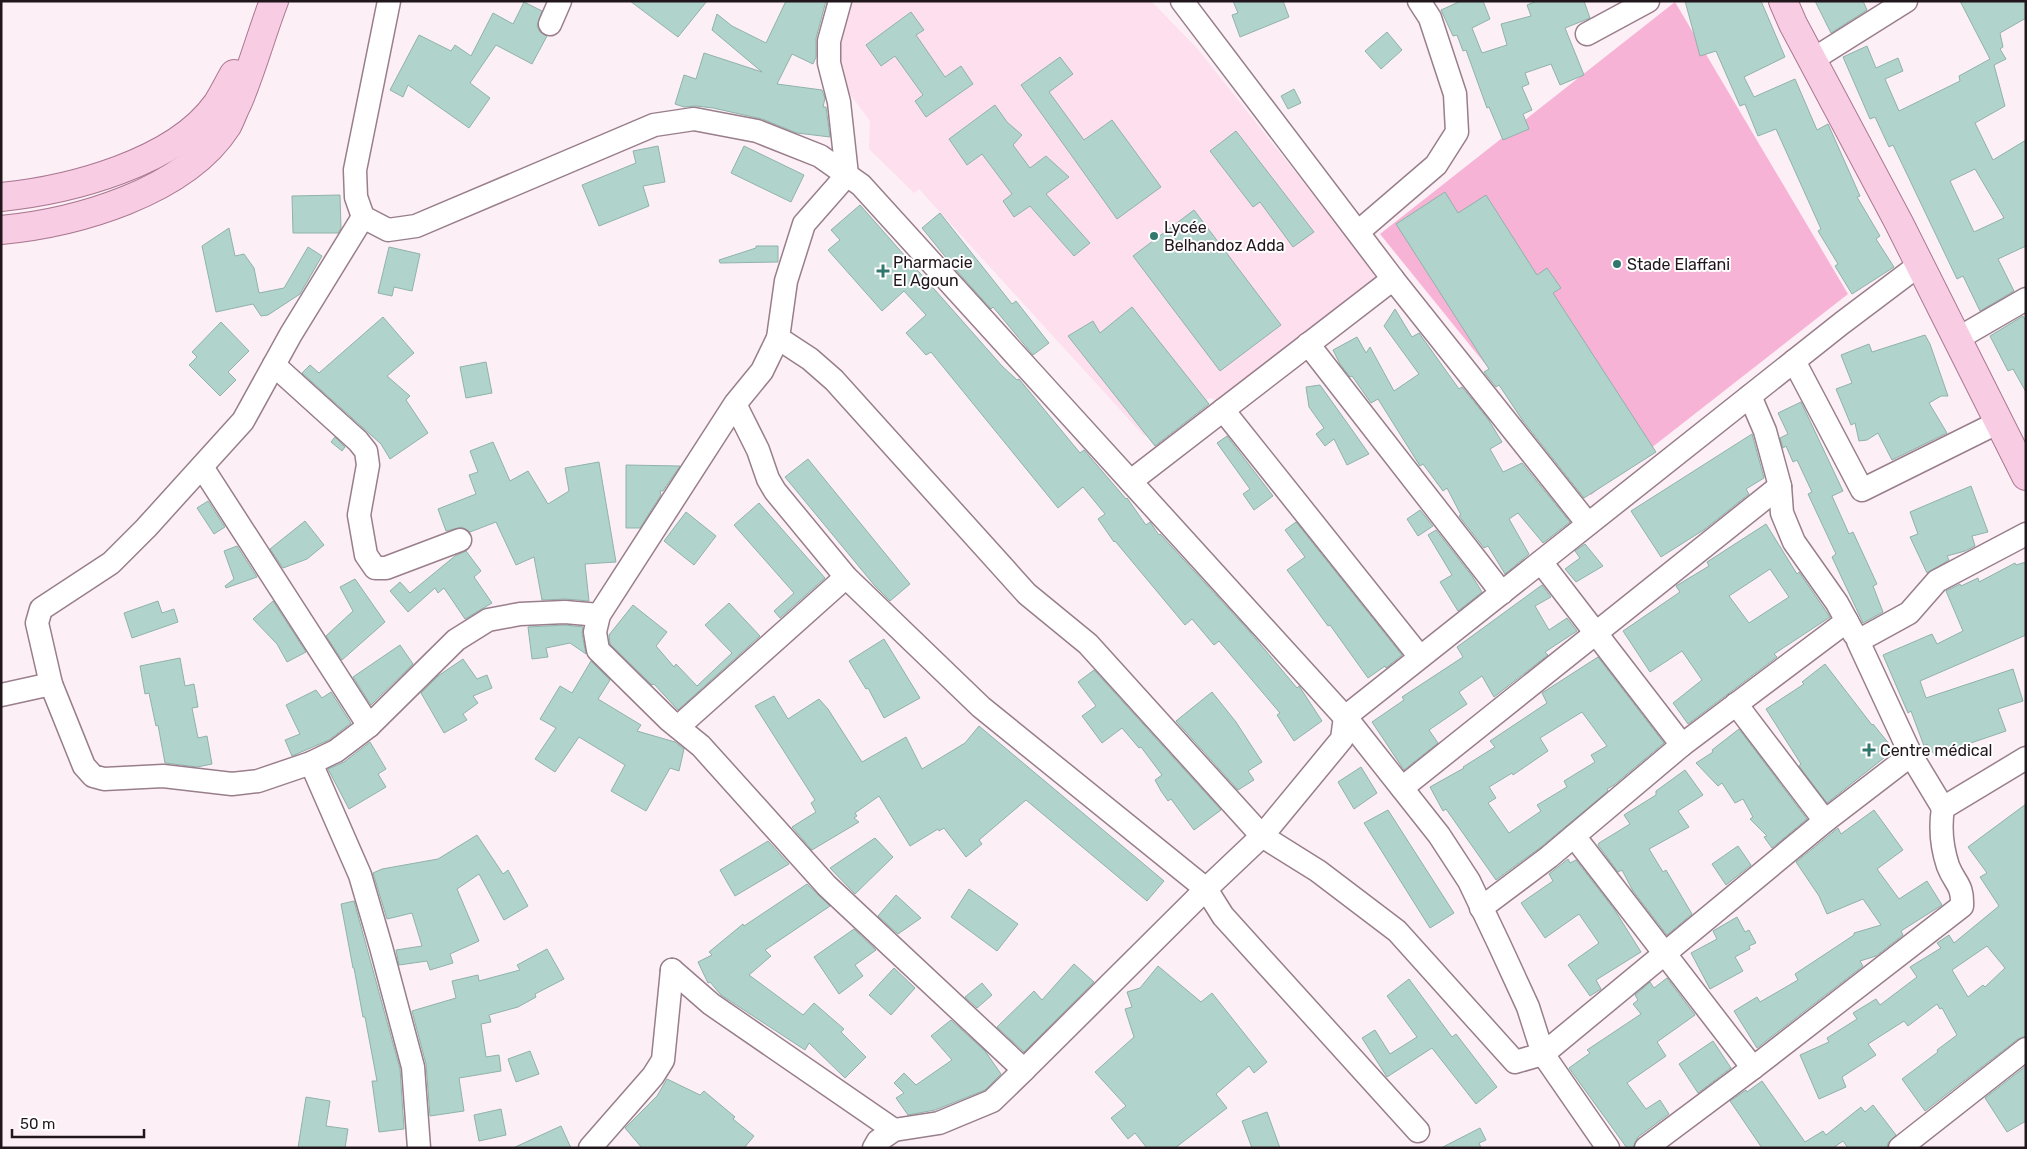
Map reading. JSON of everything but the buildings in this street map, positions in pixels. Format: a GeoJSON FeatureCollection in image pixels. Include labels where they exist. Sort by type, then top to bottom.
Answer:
{"type":"FeatureCollection","features":[{"type":"Feature","properties":{"kind":"main road"},"geometry":{"type":"LineString","coordinates":[[1783,1],[2026,476]]}},
{"type":"Feature","properties":{"kind":"main road"},"geometry":{"type":"LineString","coordinates":[[1,197],[55,189],[117,171],[177,142],[216,105],[271,8]]}},
{"type":"Feature","properties":{"kind":"main road"},"geometry":{"type":"LineString","coordinates":[[1,230],[48,224],[94,213],[132,198],[163,182],[192,163],[227,126],[243,90],[271,8]]}},
{"type":"Feature","properties":{"kind":"street"},"geometry":{"type":"LineString","coordinates":[[389,1],[355,170],[356,197],[363,217],[388,230],[416,226],[654,125],[694,119],[757,131],[820,156],[861,185],[1345,717],[1439,835],[1468,881],[1482,908],[1528,1008],[1543,1054],[1608,1148]]}},
{"type":"Feature","properties":{"kind":"street"},"geometry":{"type":"LineString","coordinates":[[550,24],[560,1]]}},
{"type":"Feature","properties":{"kind":"street"},"geometry":{"type":"LineString","coordinates":[[840,1],[828,41],[829,64],[839,102],[847,175],[804,224],[786,281],[778,338],[762,371],[735,404],[599,615],[595,632],[598,650],[678,727],[701,746],[827,886],[1024,1070]]}},
{"type":"Feature","properties":{"kind":"street"},"geometry":{"type":"LineString","coordinates":[[1182,1],[1393,279],[1588,524]]}},
{"type":"Feature","properties":{"kind":"street"},"geometry":{"type":"LineString","coordinates":[[1358,232],[1436,165],[1457,132],[1455,94],[1430,18],[1419,1]]}},
{"type":"Feature","properties":{"kind":"street"},"geometry":{"type":"LineString","coordinates":[[1587,34],[1648,1]]}},
{"type":"Feature","properties":{"kind":"street"},"geometry":{"type":"LineString","coordinates":[[1812,60],[1906,1]]}},
{"type":"Feature","properties":{"kind":"street"},"geometry":{"type":"LineString","coordinates":[[363,217],[243,420],[146,528],[111,563],[41,609],[37,623],[52,684],[84,766],[93,776],[104,779],[163,776],[232,784],[258,781],[311,763],[336,750],[369,726],[456,640],[488,620],[520,614],[565,612],[599,615]]}},
{"type":"Feature","properties":{"kind":"street"},"geometry":{"type":"LineString","coordinates":[[874,1148],[878,1141],[894,1130],[938,1123],[992,1101],[1262,836],[1342,739],[1345,717],[1794,361],[1919,265]]}},
{"type":"Feature","properties":{"kind":"street"},"geometry":{"type":"LineString","coordinates":[[1131,482],[1393,279]]}},
{"type":"Feature","properties":{"kind":"street"},"geometry":{"type":"LineString","coordinates":[[1957,339],[2026,299]]}},
{"type":"Feature","properties":{"kind":"street"},"geometry":{"type":"LineString","coordinates":[[778,338],[810,358],[834,380],[1027,594],[1088,644],[1262,836],[1318,871],[1397,931],[1515,1062],[1543,1054],[1825,821],[1911,755]]}},
{"type":"Feature","properties":{"kind":"street"},"geometry":{"type":"LineString","coordinates":[[1308,344],[1502,592]]}},
{"type":"Feature","properties":{"kind":"street"},"geometry":{"type":"LineString","coordinates":[[1794,361],[1862,490],[1998,422]]}},
{"type":"Feature","properties":{"kind":"street"},"geometry":{"type":"LineString","coordinates":[[274,365],[358,441],[366,451],[368,466],[359,514],[366,555],[375,568],[386,568],[460,540]]}},
{"type":"Feature","properties":{"kind":"street"},"geometry":{"type":"LineString","coordinates":[[1646,1148],[1753,1068],[1962,906],[1963,892],[1948,866],[1940,825],[1943,808],[1911,755],[1858,641],[1838,603],[1794,542],[1782,513],[1780,486],[1765,431],[1750,396]]}},
{"type":"Feature","properties":{"kind":"street"},"geometry":{"type":"LineString","coordinates":[[735,404],[758,450],[768,479],[775,491],[846,577],[981,707],[1206,889],[1223,916],[1418,1131]]}},
{"type":"Feature","properties":{"kind":"street"},"geometry":{"type":"LineString","coordinates":[[1223,410],[1420,657]]}},
{"type":"Feature","properties":{"kind":"street"},"geometry":{"type":"LineString","coordinates":[[202,467],[369,726]]}},
{"type":"Feature","properties":{"kind":"street"},"geometry":{"type":"LineString","coordinates":[[1402,788],[1780,486]]}},
{"type":"Feature","properties":{"kind":"street"},"geometry":{"type":"LineString","coordinates":[[1858,641],[1909,613],[1937,581],[2026,534]]}},
{"type":"Feature","properties":{"kind":"street"},"geometry":{"type":"LineString","coordinates":[[1541,562],[1682,745]]}},
{"type":"Feature","properties":{"kind":"street"},"geometry":{"type":"LineString","coordinates":[[678,727],[846,577]]}},
{"type":"Feature","properties":{"kind":"street"},"geometry":{"type":"LineString","coordinates":[[1482,908],[1574,836],[1682,745],[1847,621]]}},
{"type":"Feature","properties":{"kind":"street"},"geometry":{"type":"LineString","coordinates":[[1,695],[52,684]]}},
{"type":"Feature","properties":{"kind":"street"},"geometry":{"type":"LineString","coordinates":[[1736,704],[1825,821]]}},
{"type":"Feature","properties":{"kind":"street"},"geometry":{"type":"LineString","coordinates":[[1943,808],[2026,758]]}},
{"type":"Feature","properties":{"kind":"street"},"geometry":{"type":"LineString","coordinates":[[311,763],[360,874],[381,947],[413,1067],[418,1148]]}},
{"type":"Feature","properties":{"kind":"street"},"geometry":{"type":"LineString","coordinates":[[1574,836],[1753,1068]]}},
{"type":"Feature","properties":{"kind":"street"},"geometry":{"type":"LineString","coordinates":[[590,1148],[653,1076],[663,1060],[672,970],[711,1004],[894,1130]]}},
{"type":"Feature","properties":{"kind":"street"},"geometry":{"type":"LineString","coordinates":[[1900,1148],[2026,1048]]}},
{"type":"Feature","properties":{"kind":"shaded area","name":"Lycée Belhandoz Adda"},"geometry":{"type":"Polygon","coordinates":[[[851,1],[1151,1],[1197,48],[1380,279],[1226,402],[1209,398],[1158,443],[1150,435],[1144,436],[919,189],[914,193],[869,149],[870,121],[849,93],[837,42],[851,1]]]}},
{"type":"Feature","properties":{"kind":"shaded area","name":"Stade Elaffani"},"geometry":{"type":"Polygon","coordinates":[[[1675,2],[1848,294],[1591,495],[1380,234],[1675,2]]]}},
{"type":"Feature","properties":{"kind":"place","name":"Lycée Belhandoz Adda"},"geometry":{"type":"Point","coordinates":[1154,236]}},
{"type":"Feature","properties":{"kind":"place","name":"Stade Elaffani"},"geometry":{"type":"Point","coordinates":[1617,264]}},
{"type":"Feature","properties":{"kind":"place","name":"Pharmacie El Agoun"},"geometry":{"type":"Point","coordinates":[883,271]}},
{"type":"Feature","properties":{"kind":"place","name":"Centre médical"},"geometry":{"type":"Point","coordinates":[1869,750]}}]}
